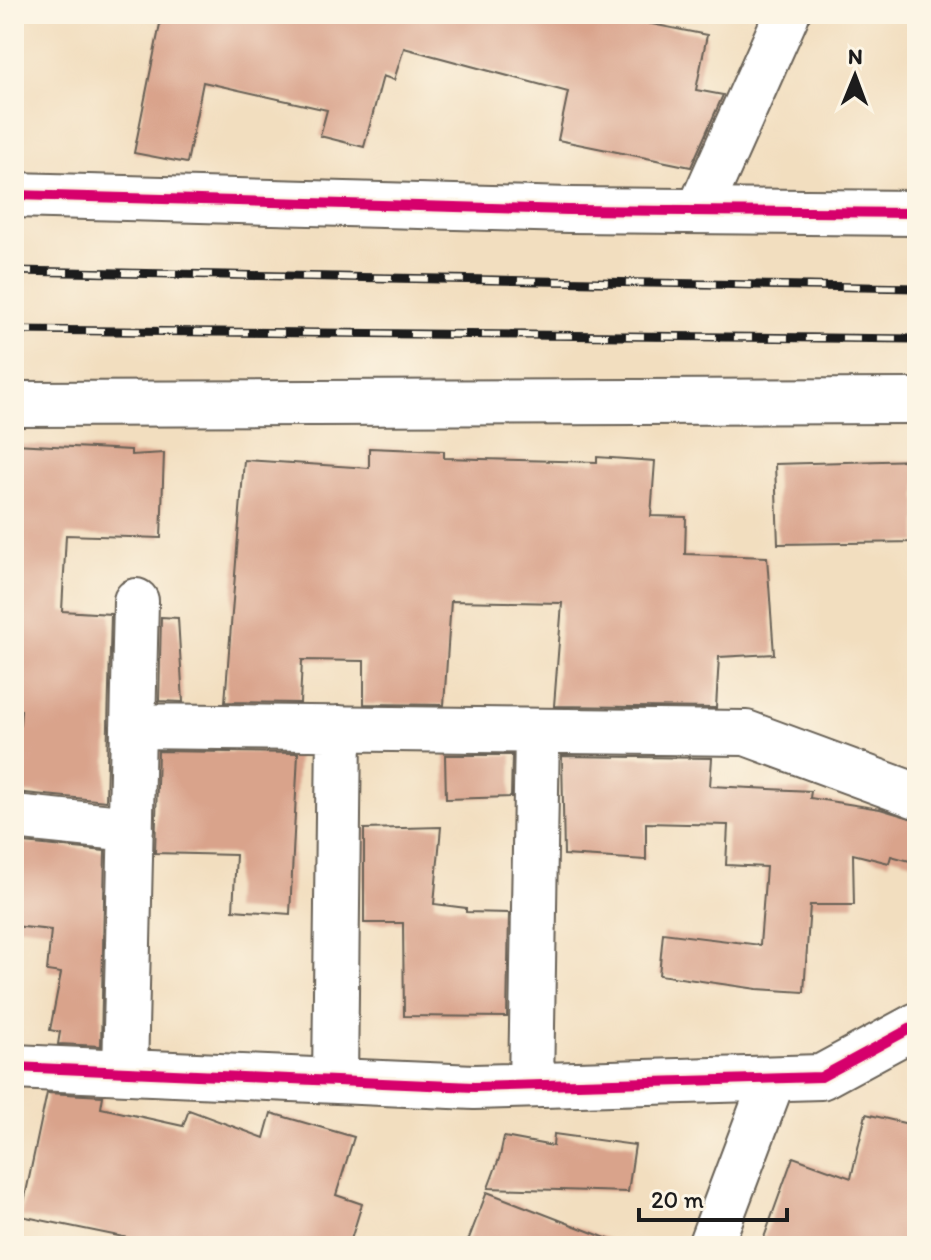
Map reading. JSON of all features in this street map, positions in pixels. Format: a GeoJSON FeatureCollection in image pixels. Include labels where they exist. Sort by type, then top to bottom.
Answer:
{"type":"FeatureCollection","features":[{"type":"Feature","properties":{"kind":"street"},"geometry":{"type":"LineString","coordinates":[[699,211],[787,14]]}},
{"type":"Feature","properties":{"kind":"street"},"geometry":{"type":"LineString","coordinates":[[14,195],[917,213]]}},
{"type":"Feature","properties":{"kind":"street"},"geometry":{"type":"LineString","coordinates":[[14,404],[917,401]]}},
{"type":"Feature","properties":{"kind":"street"},"geometry":{"type":"LineString","coordinates":[[125,1072],[136,601]]}},
{"type":"Feature","properties":{"kind":"street"},"geometry":{"type":"LineString","coordinates":[[133,726],[746,733],[917,796]]}},
{"type":"Feature","properties":{"kind":"street"},"geometry":{"type":"LineString","coordinates":[[335,1081],[339,728]]}},
{"type":"Feature","properties":{"kind":"street"},"geometry":{"type":"LineString","coordinates":[[531,1085],[537,731]]}},
{"type":"Feature","properties":{"kind":"street"},"geometry":{"type":"LineString","coordinates":[[14,817],[131,829]]}},
{"type":"Feature","properties":{"kind":"street"},"geometry":{"type":"LineString","coordinates":[[14,1067],[474,1087],[821,1077],[917,1025]]}},
{"type":"Feature","properties":{"kind":"street"},"geometry":{"type":"LineString","coordinates":[[710,1246],[773,1079]]}},
{"type":"Feature","properties":{"kind":"building"},"geometry":{"type":"Polygon","coordinates":[[[162,14],[602,14],[707,35],[696,90],[723,95],[691,167],[558,140],[568,92],[404,48],[394,80],[383,76],[364,147],[320,136],[327,110],[203,82],[187,163],[134,153],[162,14]]]}},
{"type":"Feature","properties":{"kind":"building"},"geometry":{"type":"Polygon","coordinates":[[[14,444],[131,450],[131,455],[164,453],[161,538],[66,535],[62,611],[111,614],[106,801],[15,792],[21,710],[14,710],[14,444]]]}},
{"type":"Feature","properties":{"kind":"building"},"geometry":{"type":"Polygon","coordinates":[[[369,448],[444,451],[444,458],[597,462],[597,457],[655,461],[651,516],[686,517],[685,554],[767,557],[774,654],[719,657],[716,708],[554,706],[562,603],[451,601],[444,705],[364,704],[364,661],[302,660],[300,703],[225,702],[244,460],[369,468],[369,448]]]}},
{"type":"Feature","properties":{"kind":"building"},"geometry":{"type":"Polygon","coordinates":[[[917,460],[917,542],[778,544],[775,464],[917,460]]]}},
{"type":"Feature","properties":{"kind":"building"},"geometry":{"type":"Polygon","coordinates":[[[161,617],[178,618],[183,702],[159,701],[161,617]]]}},
{"type":"Feature","properties":{"kind":"building"},"geometry":{"type":"Polygon","coordinates":[[[158,751],[298,753],[290,914],[233,910],[236,855],[155,853],[158,751]]]}},
{"type":"Feature","properties":{"kind":"building"},"geometry":{"type":"Polygon","coordinates":[[[445,755],[512,755],[511,797],[446,799],[445,755]]]}},
{"type":"Feature","properties":{"kind":"building"},"geometry":{"type":"Polygon","coordinates":[[[562,756],[712,758],[710,786],[811,791],[810,798],[880,809],[917,820],[917,863],[891,856],[889,863],[853,854],[854,905],[810,905],[804,992],[757,989],[659,975],[663,933],[760,945],[766,867],[726,865],[728,825],[646,823],[646,860],[564,855],[562,756]]]}},
{"type":"Feature","properties":{"kind":"building"},"geometry":{"type":"Polygon","coordinates":[[[441,827],[434,904],[466,908],[466,912],[509,913],[507,1017],[404,1016],[403,923],[364,923],[364,829],[441,827]]]}},
{"type":"Feature","properties":{"kind":"building"},"geometry":{"type":"Polygon","coordinates":[[[14,842],[105,851],[101,1046],[58,1044],[60,1032],[50,1030],[61,973],[47,971],[51,930],[14,926],[14,842]]]}},
{"type":"Feature","properties":{"kind":"building"},"geometry":{"type":"Polygon","coordinates":[[[47,1093],[103,1096],[101,1108],[183,1126],[189,1110],[264,1138],[271,1113],[354,1137],[336,1195],[362,1204],[349,1246],[136,1246],[138,1240],[21,1216],[47,1093]]]}},
{"type":"Feature","properties":{"kind":"building"},"geometry":{"type":"Polygon","coordinates":[[[866,1114],[917,1126],[917,1246],[761,1246],[793,1157],[851,1178],[866,1114]]]}},
{"type":"Feature","properties":{"kind":"building"},"geometry":{"type":"Polygon","coordinates":[[[554,1134],[635,1145],[628,1192],[488,1188],[504,1137],[553,1146],[554,1134]]]}},
{"type":"Feature","properties":{"kind":"building"},"geometry":{"type":"Polygon","coordinates":[[[487,1192],[619,1243],[619,1246],[466,1246],[487,1192]]]}},
{"type":"Feature","properties":{"kind":"railway"},"geometry":{"type":"LineString","coordinates":[[14,271],[917,288]]}},
{"type":"Feature","properties":{"kind":"railway"},"geometry":{"type":"LineString","coordinates":[[14,330],[917,339]]}},
{"type":"Feature","properties":{"kind":"cycle path"},"geometry":{"type":"LineString","coordinates":[[14,195],[569,210],[917,213]]}},
{"type":"Feature","properties":{"kind":"cycle path"},"geometry":{"type":"LineString","coordinates":[[14,1067],[474,1087],[821,1077],[917,1025]]}}]}
